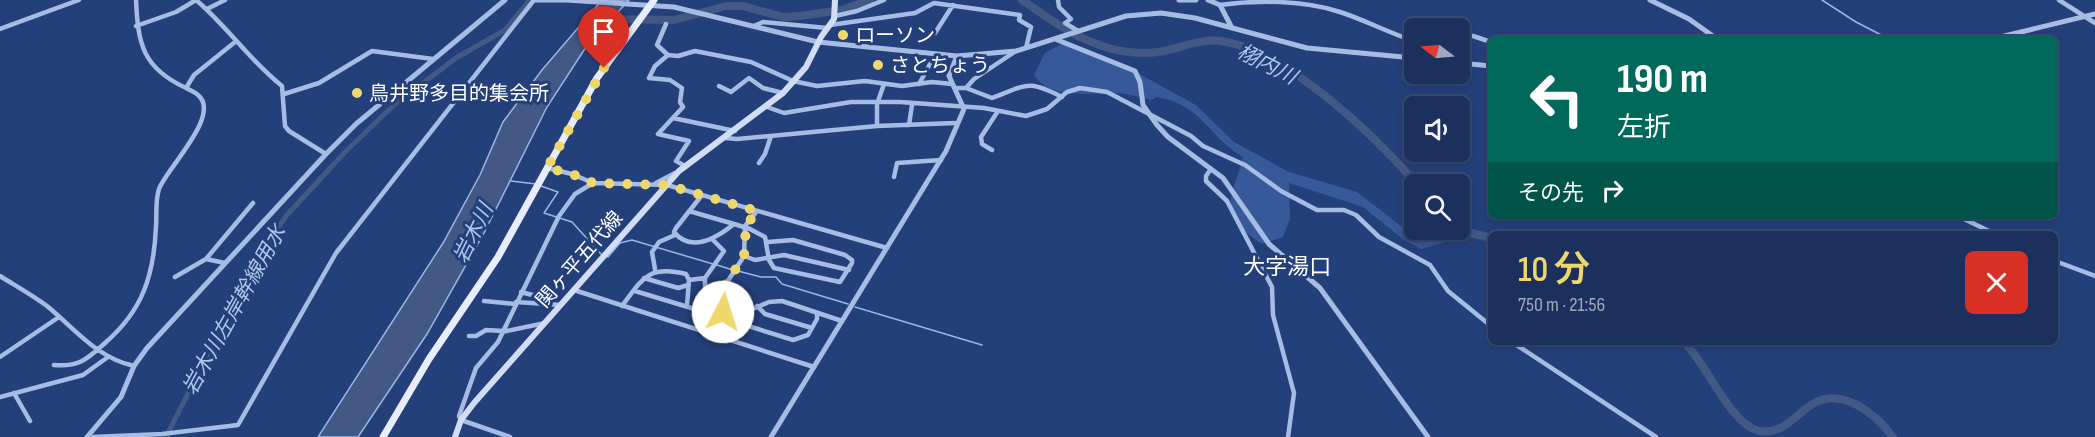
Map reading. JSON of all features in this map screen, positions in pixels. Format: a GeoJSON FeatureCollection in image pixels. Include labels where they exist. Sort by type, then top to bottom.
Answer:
{"type":"FeatureCollection","features":[{"type":"Feature","properties":{"kind":"main road"},"geometry":{"type":"LineString","coordinates":[[383,437],[429,359],[498,258],[588,93],[652,3]]}},
{"type":"Feature","properties":{"kind":"main road"},"geometry":{"type":"LineString","coordinates":[[835,3],[835,16]]}},
{"type":"Feature","properties":{"kind":"main road","name":"関ヶ平五代線"},"geometry":{"type":"LineString","coordinates":[[455,437],[461,420],[679,171],[767,107],[794,81],[806,67],[818,42],[835,16]]}},
{"type":"Feature","properties":{"kind":"street"},"geometry":{"type":"LineString","coordinates":[[0,29],[79,0]]}},
{"type":"Feature","properties":{"kind":"street"},"geometry":{"type":"LineString","coordinates":[[54,365],[73,366],[97,350],[129,323],[144,297],[154,248],[160,184],[196,135],[204,107],[203,98],[196,91],[164,79],[147,61],[136,26],[136,0]]}},
{"type":"Feature","properties":{"kind":"street"},"geometry":{"type":"LineString","coordinates":[[136,26],[176,12],[196,0],[207,9],[264,72],[282,86],[285,126],[289,131],[326,154]]}},
{"type":"Feature","properties":{"kind":"street"},"geometry":{"type":"LineString","coordinates":[[207,9],[225,0]]}},
{"type":"Feature","properties":{"kind":"street"},"geometry":{"type":"LineString","coordinates":[[87,437],[121,397],[134,366],[147,348],[326,154],[374,107],[505,0]]}},
{"type":"Feature","properties":{"kind":"street"},"geometry":{"type":"LineString","coordinates":[[93,437],[162,434],[238,425],[336,253],[535,0],[642,5],[652,3],[708,14],[818,42],[957,56],[1016,51],[1126,16],[1151,13],[1181,15],[1307,48],[1404,57]]}},
{"type":"Feature","properties":{"kind":"street"},"geometry":{"type":"LineString","coordinates":[[835,16],[857,11],[884,0]]}},
{"type":"Feature","properties":{"kind":"street"},"geometry":{"type":"LineString","coordinates":[[1058,0],[1059,7],[1071,19],[1065,23],[1076,32]]}},
{"type":"Feature","properties":{"kind":"street"},"geometry":{"type":"LineString","coordinates":[[1179,0],[1196,0]]}},
{"type":"Feature","properties":{"kind":"street"},"geometry":{"type":"LineString","coordinates":[[1208,0],[1220,6],[1232,28]]}},
{"type":"Feature","properties":{"kind":"street"},"geometry":{"type":"LineString","coordinates":[[1650,0],[1689,19],[1713,36]]}},
{"type":"Feature","properties":{"kind":"street"},"geometry":{"type":"LineString","coordinates":[[2059,0],[2095,22]]}},
{"type":"Feature","properties":{"kind":"street"},"geometry":{"type":"LineString","coordinates":[[754,26],[763,22],[829,26],[915,13],[933,2],[1020,15],[1019,20],[1030,27],[1031,31],[1026,48]]}},
{"type":"Feature","properties":{"kind":"street"},"geometry":{"type":"LineString","coordinates":[[1220,6],[1237,2],[1305,4],[1340,12],[1404,38]]}},
{"type":"Feature","properties":{"kind":"street"},"geometry":{"type":"LineString","coordinates":[[936,33],[940,30],[946,9],[953,5]]}},
{"type":"Feature","properties":{"kind":"street"},"geometry":{"type":"LineString","coordinates":[[2004,36],[2095,14]]}},
{"type":"Feature","properties":{"kind":"street"},"geometry":{"type":"LineString","coordinates":[[666,24],[657,45],[668,55],[678,56],[695,51],[751,62],[794,81],[817,86],[865,81],[884,84],[932,82],[966,88],[992,98],[1034,84],[1062,97]]}},
{"type":"Feature","properties":{"kind":"street"},"geometry":{"type":"LineString","coordinates":[[1470,36],[1488,41]]}},
{"type":"Feature","properties":{"kind":"street"},"geometry":{"type":"LineString","coordinates":[[1055,39],[1135,71],[1140,82],[1143,105],[1148,113],[1168,137],[1223,178],[1269,244],[1320,288],[1428,437]]}},
{"type":"Feature","properties":{"kind":"street"},"geometry":{"type":"LineString","coordinates":[[186,88],[194,75],[235,42]]}},
{"type":"Feature","properties":{"kind":"street"},"geometry":{"type":"LineString","coordinates":[[284,94],[303,91],[352,65],[372,51],[433,59]]}},
{"type":"Feature","properties":{"kind":"street"},"geometry":{"type":"LineString","coordinates":[[966,88],[974,79],[1016,51]]}},
{"type":"Feature","properties":{"kind":"street"},"geometry":{"type":"LineString","coordinates":[[919,84],[935,54]]}},
{"type":"Feature","properties":{"kind":"street"},"geometry":{"type":"LineString","coordinates":[[668,55],[655,66],[649,78],[670,80],[682,88],[680,102],[683,106],[658,134],[689,141],[676,161],[685,166]]}},
{"type":"Feature","properties":{"kind":"street"},"geometry":{"type":"LineString","coordinates":[[957,56],[950,69],[953,86],[963,107]]}},
{"type":"Feature","properties":{"kind":"street"},"geometry":{"type":"LineString","coordinates":[[1470,64],[1488,66]]}},
{"type":"Feature","properties":{"kind":"street"},"geometry":{"type":"LineString","coordinates":[[719,86],[731,92],[749,78],[763,88],[783,93]]}},
{"type":"Feature","properties":{"kind":"street"},"geometry":{"type":"LineString","coordinates":[[877,126],[876,102],[884,84]]}},
{"type":"Feature","properties":{"kind":"street"},"geometry":{"type":"LineString","coordinates":[[767,107],[784,113],[851,102],[876,102],[963,107],[1026,116],[1035,115],[1047,109],[1067,92],[1080,88],[1107,92],[1191,136],[1210,150],[1245,165],[1281,191],[1317,210],[1344,210],[1356,215],[1379,237],[1430,265],[1448,291],[1488,324]]}},
{"type":"Feature","properties":{"kind":"street"},"geometry":{"type":"LineString","coordinates":[[909,125],[912,105]]}},
{"type":"Feature","properties":{"kind":"street"},"geometry":{"type":"LineString","coordinates":[[771,437],[941,160],[953,137],[955,123],[963,107]]}},
{"type":"Feature","properties":{"kind":"street"},"geometry":{"type":"LineString","coordinates":[[992,150],[980,140],[999,111]]}},
{"type":"Feature","properties":{"kind":"street"},"geometry":{"type":"LineString","coordinates":[[673,118],[735,131]]}},
{"type":"Feature","properties":{"kind":"street"},"geometry":{"type":"LineString","coordinates":[[724,138],[877,126],[955,123]]}},
{"type":"Feature","properties":{"kind":"street"},"geometry":{"type":"LineString","coordinates":[[759,163],[765,154],[771,136]]}},
{"type":"Feature","properties":{"kind":"street"},"geometry":{"type":"LineString","coordinates":[[894,177],[897,163],[941,160]]}},
{"type":"Feature","properties":{"kind":"street"},"geometry":{"type":"LineString","coordinates":[[547,168],[572,174],[593,183],[667,185],[886,248]]}},
{"type":"Feature","properties":{"kind":"street"},"geometry":{"type":"LineString","coordinates":[[1211,169],[1206,176],[1206,181],[1227,201],[1272,287],[1273,315],[1294,393],[1288,437]]}},
{"type":"Feature","properties":{"kind":"street"},"geometry":{"type":"LineString","coordinates":[[653,184],[679,171]]}},
{"type":"Feature","properties":{"kind":"street"},"geometry":{"type":"LineString","coordinates":[[510,437],[461,420],[459,416],[476,368],[498,342],[558,218],[575,194],[593,183]]}},
{"type":"Feature","properties":{"kind":"street"},"geometry":{"type":"LineString","coordinates":[[675,235],[676,228],[702,195]]}},
{"type":"Feature","properties":{"kind":"street"},"geometry":{"type":"LineString","coordinates":[[176,277],[206,259],[253,203]]}},
{"type":"Feature","properties":{"kind":"street"},"geometry":{"type":"LineString","coordinates":[[689,211],[746,226],[762,233],[768,242],[768,258],[774,268],[840,282],[849,270],[852,260],[845,255],[793,240],[768,242]]}},
{"type":"Feature","properties":{"kind":"street"},"geometry":{"type":"LineString","coordinates":[[709,333],[721,316],[724,308],[724,287],[744,256],[746,226],[757,211]]}},
{"type":"Feature","properties":{"kind":"street"},"geometry":{"type":"LineString","coordinates":[[1964,219],[1989,231]]}},
{"type":"Feature","properties":{"kind":"street"},"geometry":{"type":"LineString","coordinates":[[656,269],[652,252],[655,246],[675,235],[703,244],[713,240],[734,224]]}},
{"type":"Feature","properties":{"kind":"street"},"geometry":{"type":"LineString","coordinates":[[705,312],[705,278],[724,251],[713,240]]}},
{"type":"Feature","properties":{"kind":"street"},"geometry":{"type":"LineString","coordinates":[[744,256],[755,260],[784,255],[849,270]]}},
{"type":"Feature","properties":{"kind":"street"},"geometry":{"type":"LineString","coordinates":[[206,259],[225,263]]}},
{"type":"Feature","properties":{"kind":"street"},"geometry":{"type":"LineString","coordinates":[[2058,262],[2095,276]]}},
{"type":"Feature","properties":{"kind":"street"},"geometry":{"type":"LineString","coordinates":[[622,306],[644,278],[656,269],[683,273],[689,283],[687,306]]}},
{"type":"Feature","properties":{"kind":"street"},"geometry":{"type":"LineString","coordinates":[[0,276],[40,301],[97,350],[123,366],[134,366]]}},
{"type":"Feature","properties":{"kind":"street"},"geometry":{"type":"LineString","coordinates":[[644,278],[678,288],[705,278]]}},
{"type":"Feature","properties":{"kind":"street"},"geometry":{"type":"LineString","coordinates":[[574,290],[814,367]]}},
{"type":"Feature","properties":{"kind":"street"},"geometry":{"type":"LineString","coordinates":[[635,291],[721,316],[738,315],[769,302],[782,301],[842,321]]}},
{"type":"Feature","properties":{"kind":"street"},"geometry":{"type":"LineString","coordinates":[[521,292],[536,296],[548,293]]}},
{"type":"Feature","properties":{"kind":"street"},"geometry":{"type":"LineString","coordinates":[[484,301],[561,305]]}},
{"type":"Feature","properties":{"kind":"street"},"geometry":{"type":"LineString","coordinates":[[757,306],[765,314],[812,328]]}},
{"type":"Feature","properties":{"kind":"street"},"geometry":{"type":"LineString","coordinates":[[738,315],[746,325],[793,340],[803,338],[817,320],[817,314]]}},
{"type":"Feature","properties":{"kind":"street"},"geometry":{"type":"LineString","coordinates":[[1,355],[59,316]]}},
{"type":"Feature","properties":{"kind":"street"},"geometry":{"type":"LineString","coordinates":[[469,336],[476,336],[486,330],[508,333],[528,324],[545,323]]}},
{"type":"Feature","properties":{"kind":"street"},"geometry":{"type":"LineString","coordinates":[[1516,345],[1656,437]]}},
{"type":"Feature","properties":{"kind":"street"},"geometry":{"type":"LineString","coordinates":[[0,398],[83,375],[108,357]]}},
{"type":"Feature","properties":{"kind":"street"},"geometry":{"type":"LineString","coordinates":[[14,393],[20,402],[21,412],[30,421]]}},
{"type":"Feature","properties":{"kind":"shaded area"},"geometry":{"type":"Polygon","coordinates":[[[1063,43],[1132,70],[1196,105],[1234,142],[1289,172],[1357,192],[1404,227],[1404,240],[1363,207],[1289,183],[1290,219],[1283,237],[1262,244],[1238,224],[1231,206],[1243,157],[1231,149],[1195,114],[1172,101],[1156,97],[1152,100],[1119,93],[1085,94],[1051,89],[1034,75],[1045,53],[1063,43]]]}},
{"type":"Feature","properties":{"kind":"shaded area"},"geometry":{"type":"Polygon","coordinates":[[[1404,240],[1445,242],[1421,249],[1404,240]]]}},
{"type":"Feature","properties":{"kind":"water","name":"岩木川"},"geometry":{"type":"Polygon","coordinates":[[[602,0],[629,0],[586,47],[547,107],[484,233],[427,334],[358,437],[318,437],[443,243],[480,175],[503,122],[542,70],[602,0]]]}},
{"type":"Feature","properties":{"kind":"waterway","name":"栩内川"},"geometry":{"type":"LineString","coordinates":[[602,15],[607,19],[674,20],[726,6],[743,6],[783,17],[842,10],[870,0]]}},
{"type":"Feature","properties":{"kind":"waterway","name":"栩内川"},"geometry":{"type":"LineString","coordinates":[[1022,0],[1086,40],[1120,51],[1158,52],[1213,40],[1246,48],[1273,60],[1328,98],[1354,120],[1408,174]]}},
{"type":"Feature","properties":{"kind":"waterway"},"geometry":{"type":"LineString","coordinates":[[1822,0],[1883,36]]}},
{"type":"Feature","properties":{"kind":"waterway","name":"岩木川左岸幹線用水"},"geometry":{"type":"LineString","coordinates":[[166,437],[255,262],[286,216],[347,150],[394,105],[456,58],[505,30],[528,2]]}},
{"type":"Feature","properties":{"kind":"waterway"},"geometry":{"type":"LineString","coordinates":[[511,181],[536,184]]}},
{"type":"Feature","properties":{"kind":"waterway"},"geometry":{"type":"LineString","coordinates":[[541,186],[558,192],[544,213],[572,222],[601,254]]}},
{"type":"Feature","properties":{"kind":"waterway","name":"栩内川"},"geometry":{"type":"LineString","coordinates":[[1470,233],[1488,237]]}},
{"type":"Feature","properties":{"kind":"waterway"},"geometry":{"type":"LineString","coordinates":[[606,256],[608,257],[620,243],[632,240],[713,264]]}},
{"type":"Feature","properties":{"kind":"waterway"},"geometry":{"type":"LineString","coordinates":[[717,265],[733,270]]}},
{"type":"Feature","properties":{"kind":"waterway"},"geometry":{"type":"LineString","coordinates":[[738,271],[761,277],[776,277],[782,284],[848,304]]}},
{"type":"Feature","properties":{"kind":"waterway"},"geometry":{"type":"LineString","coordinates":[[855,307],[982,345]]}},
{"type":"Feature","properties":{"kind":"waterway","name":"栩内川"},"geometry":{"type":"LineString","coordinates":[[1687,345],[1737,416],[1746,425],[1756,430],[1773,431],[1787,424],[1811,405],[1834,398],[1846,400],[1867,411],[1893,437]]}},
{"type":"Feature","properties":{"kind":"place","name":"ローソン"},"geometry":{"type":"Point","coordinates":[843,35]}},
{"type":"Feature","properties":{"kind":"place","name":"さとちょう"},"geometry":{"type":"Point","coordinates":[878,65]}},
{"type":"Feature","properties":{"kind":"place","name":"鳥井野多目的集会所"},"geometry":{"type":"Point","coordinates":[357,93]}},
{"type":"Feature","properties":{"kind":"district","name":"大字湯口"},"geometry":{"type":"Point","coordinates":[1287,266]}},
{"type":"Feature","properties":{"kind":"route"},"geometry":{"type":"LineString","coordinates":[[604,68],[547,168],[563,171],[593,183],[667,185],[757,211],[744,232],[746,250],[744,256],[726,281],[723,312]]}}]}
